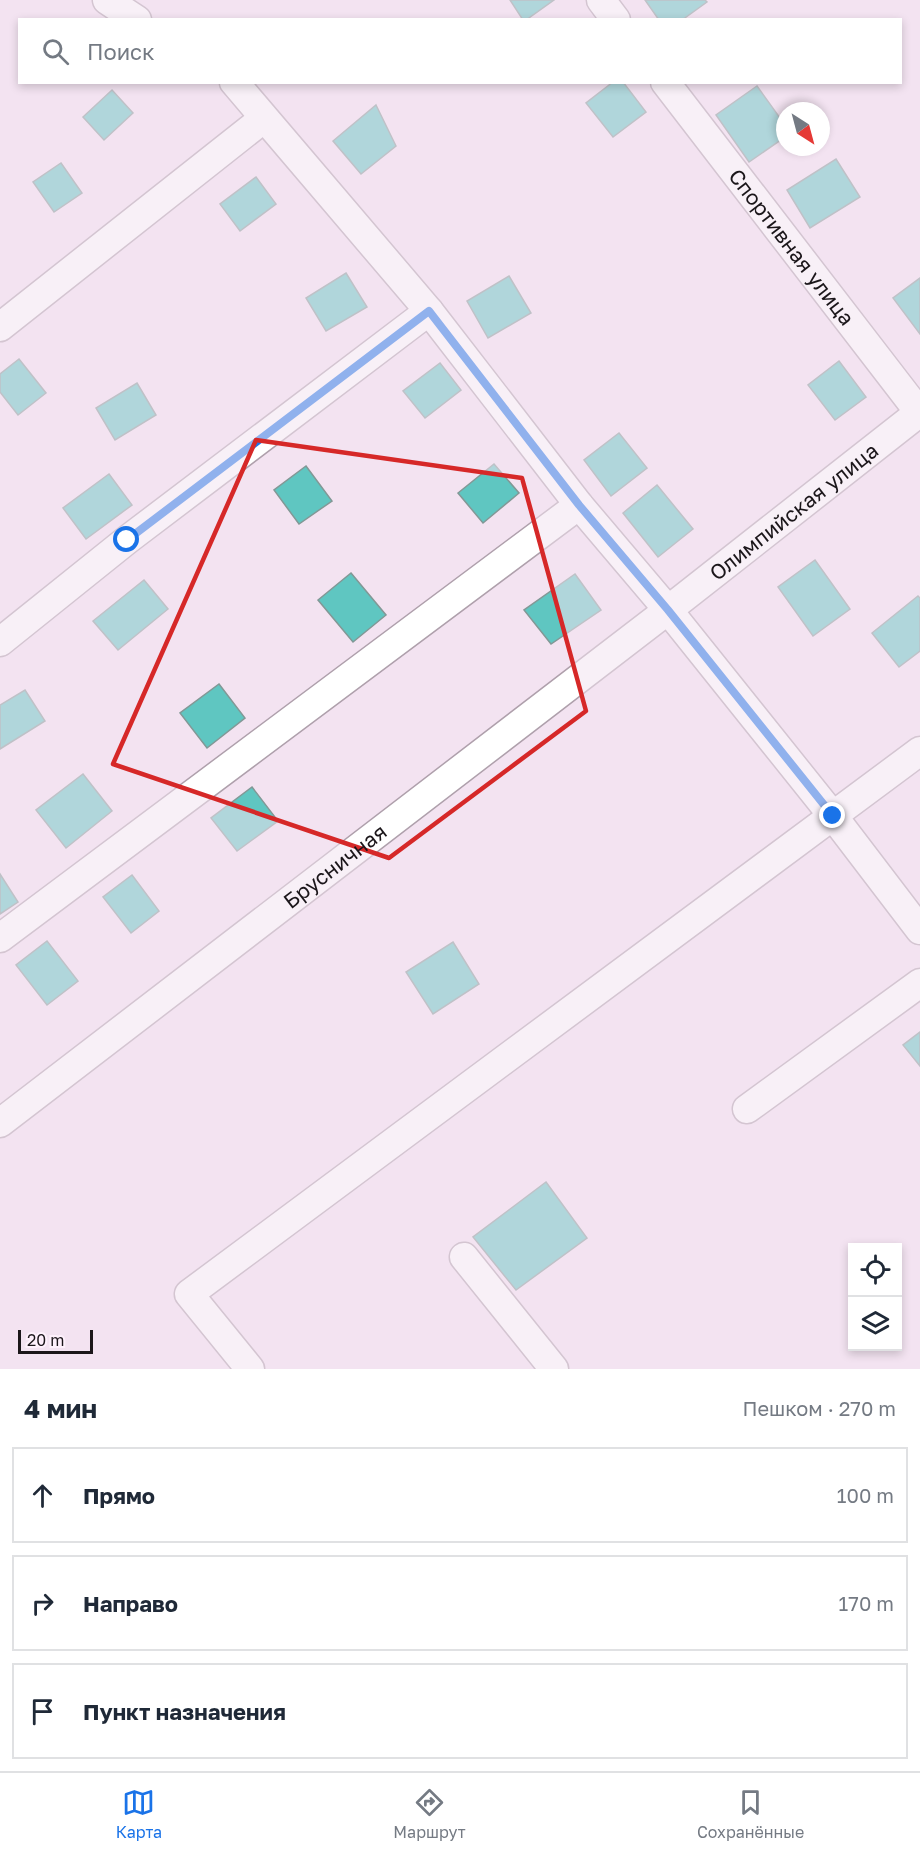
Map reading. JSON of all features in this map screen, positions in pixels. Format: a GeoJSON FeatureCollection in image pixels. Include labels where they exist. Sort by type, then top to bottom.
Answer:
{"type":"FeatureCollection","features":[{"type":"Feature","properties":{"kind":"street"},"geometry":{"type":"LineString","coordinates":[[107,0],[134,18]]}},
{"type":"Feature","properties":{"kind":"street"},"geometry":{"type":"LineString","coordinates":[[601,0],[614,18]]}},
{"type":"Feature","properties":{"kind":"street"},"geometry":{"type":"LineString","coordinates":[[236,84],[263,119],[429,311],[579,505],[668,610],[833,816],[920,930]]}},
{"type":"Feature","properties":{"kind":"street","name":"Спортивная улица"},"geometry":{"type":"LineString","coordinates":[[667,84],[920,412]]}},
{"type":"Feature","properties":{"kind":"street"},"geometry":{"type":"LineString","coordinates":[[0,327],[263,119]]}},
{"type":"Feature","properties":{"kind":"street"},"geometry":{"type":"LineString","coordinates":[[0,642],[136,533],[429,311]]}},
{"type":"Feature","properties":{"kind":"street","name":"Олимпийская улица"},"geometry":{"type":"LineString","coordinates":[[668,610],[920,412]]}},
{"type":"Feature","properties":{"kind":"street"},"geometry":{"type":"LineString","coordinates":[[0,938],[579,505]]}},
{"type":"Feature","properties":{"kind":"street","name":"Брусничная"},"geometry":{"type":"LineString","coordinates":[[0,1123],[668,610]]}},
{"type":"Feature","properties":{"kind":"street"},"geometry":{"type":"LineString","coordinates":[[250,1369],[189,1294],[920,751]]}},
{"type":"Feature","properties":{"kind":"street"},"geometry":{"type":"LineString","coordinates":[[747,1108],[920,983]]}},
{"type":"Feature","properties":{"kind":"street"},"geometry":{"type":"LineString","coordinates":[[464,1257],[554,1369]]}},
{"type":"Feature","properties":{"kind":"highlighted area"},"geometry":{"type":"Polygon","coordinates":[[[256,440],[522,478],[586,711],[389,858],[113,764],[256,440]]]}},
{"type":"Feature","properties":{"kind":"building"},"geometry":{"type":"Polygon","coordinates":[[[510,0],[554,0],[529,18],[522,18],[510,0]]]}},
{"type":"Feature","properties":{"kind":"building"},"geometry":{"type":"Polygon","coordinates":[[[645,0],[705,0],[707,2],[685,18],[658,18],[645,0]]]}},
{"type":"Feature","properties":{"kind":"building"},"geometry":{"type":"Polygon","coordinates":[[[610,84],[625,84],[646,112],[613,137],[586,103],[610,84]]]}},
{"type":"Feature","properties":{"kind":"building"},"geometry":{"type":"Polygon","coordinates":[[[757,86],[776,112],[776,143],[749,162],[716,115],[757,86]]]}},
{"type":"Feature","properties":{"kind":"building"},"geometry":{"type":"Polygon","coordinates":[[[112,90],[133,113],[104,140],[83,117],[112,90]]]}},
{"type":"Feature","properties":{"kind":"building"},"geometry":{"type":"Polygon","coordinates":[[[376,105],[396,146],[361,174],[333,141],[376,105]]]}},
{"type":"Feature","properties":{"kind":"building"},"geometry":{"type":"Polygon","coordinates":[[[836,159],[860,197],[810,228],[787,190],[836,159]]]}},
{"type":"Feature","properties":{"kind":"building"},"geometry":{"type":"Polygon","coordinates":[[[61,163],[82,193],[54,212],[33,182],[61,163]]]}},
{"type":"Feature","properties":{"kind":"building"},"geometry":{"type":"Polygon","coordinates":[[[256,177],[276,204],[240,231],[220,204],[256,177]]]}},
{"type":"Feature","properties":{"kind":"building"},"geometry":{"type":"Polygon","coordinates":[[[346,273],[367,307],[326,331],[306,298],[346,273]]]}},
{"type":"Feature","properties":{"kind":"building"},"geometry":{"type":"Polygon","coordinates":[[[509,276],[531,313],[488,338],[467,301],[509,276]]]}},
{"type":"Feature","properties":{"kind":"building"},"geometry":{"type":"Polygon","coordinates":[[[920,278],[920,334],[893,298],[920,278]]]}},
{"type":"Feature","properties":{"kind":"building"},"geometry":{"type":"Polygon","coordinates":[[[19,359],[46,393],[18,415],[0,392],[0,374],[19,359]]]}},
{"type":"Feature","properties":{"kind":"building"},"geometry":{"type":"Polygon","coordinates":[[[839,361],[866,397],[835,420],[808,385],[839,361]]]}},
{"type":"Feature","properties":{"kind":"building"},"geometry":{"type":"Polygon","coordinates":[[[440,363],[461,390],[425,418],[403,391],[440,363]]]}},
{"type":"Feature","properties":{"kind":"building"},"geometry":{"type":"Polygon","coordinates":[[[137,383],[156,415],[115,440],[96,408],[137,383]]]}},
{"type":"Feature","properties":{"kind":"building"},"geometry":{"type":"Polygon","coordinates":[[[619,433],[647,468],[611,496],[584,460],[619,433]]]}},
{"type":"Feature","properties":{"kind":"building"},"geometry":{"type":"Polygon","coordinates":[[[494,464],[519,493],[483,523],[458,493],[494,464]]]}},
{"type":"Feature","properties":{"kind":"building"},"geometry":{"type":"Polygon","coordinates":[[[306,466],[332,501],[299,524],[274,490],[306,466]]]}},
{"type":"Feature","properties":{"kind":"building"},"geometry":{"type":"Polygon","coordinates":[[[109,474],[132,505],[86,539],[63,508],[109,474]]]}},
{"type":"Feature","properties":{"kind":"building"},"geometry":{"type":"Polygon","coordinates":[[[657,485],[693,529],[658,557],[623,513],[657,485]]]}},
{"type":"Feature","properties":{"kind":"building"},"geometry":{"type":"Polygon","coordinates":[[[815,560],[850,609],[813,636],[778,587],[815,560]]]}},
{"type":"Feature","properties":{"kind":"building"},"geometry":{"type":"Polygon","coordinates":[[[351,573],[386,615],[353,642],[318,600],[351,573]]]}},
{"type":"Feature","properties":{"kind":"building"},"geometry":{"type":"Polygon","coordinates":[[[575,574],[601,610],[551,644],[524,610],[575,574]]]}},
{"type":"Feature","properties":{"kind":"building"},"geometry":{"type":"Polygon","coordinates":[[[144,580],[168,609],[118,650],[93,621],[144,580]]]}},
{"type":"Feature","properties":{"kind":"building"},"geometry":{"type":"Polygon","coordinates":[[[918,596],[920,598],[920,651],[899,667],[872,633],[918,596]]]}},
{"type":"Feature","properties":{"kind":"building"},"geometry":{"type":"Polygon","coordinates":[[[219,684],[245,718],[207,748],[180,713],[219,684]]]}},
{"type":"Feature","properties":{"kind":"building"},"geometry":{"type":"Polygon","coordinates":[[[25,690],[45,721],[0,749],[0,705],[25,690]]]}},
{"type":"Feature","properties":{"kind":"building"},"geometry":{"type":"Polygon","coordinates":[[[83,774],[112,811],[66,848],[36,810],[83,774]]]}},
{"type":"Feature","properties":{"kind":"building"},"geometry":{"type":"Polygon","coordinates":[[[252,787],[278,821],[237,851],[211,818],[252,787]]]}},
{"type":"Feature","properties":{"kind":"building"},"geometry":{"type":"Polygon","coordinates":[[[0,874],[18,902],[0,914],[0,874]]]}},
{"type":"Feature","properties":{"kind":"building"},"geometry":{"type":"Polygon","coordinates":[[[132,875],[159,911],[131,933],[103,897],[132,875]]]}},
{"type":"Feature","properties":{"kind":"building"},"geometry":{"type":"Polygon","coordinates":[[[47,941],[78,981],[47,1005],[16,965],[47,941]]]}},
{"type":"Feature","properties":{"kind":"building"},"geometry":{"type":"Polygon","coordinates":[[[453,942],[479,984],[433,1014],[406,972],[453,942]]]}},
{"type":"Feature","properties":{"kind":"building"},"geometry":{"type":"Polygon","coordinates":[[[920,1032],[920,1066],[903,1045],[920,1032]]]}},
{"type":"Feature","properties":{"kind":"building"},"geometry":{"type":"Polygon","coordinates":[[[546,1182],[587,1238],[516,1290],[473,1237],[546,1182]]]}},
{"type":"Feature","properties":{"kind":"route"},"geometry":{"type":"LineString","coordinates":[[127,540],[429,311],[579,505],[668,610],[833,816]]}}]}
